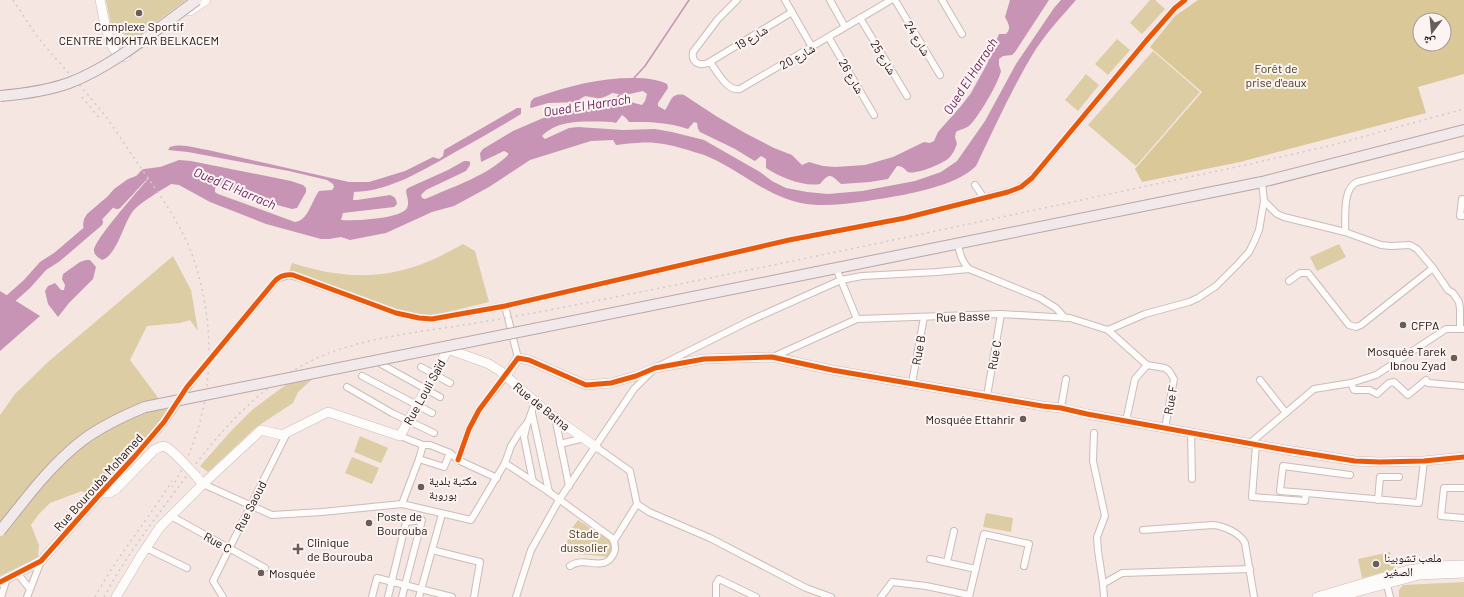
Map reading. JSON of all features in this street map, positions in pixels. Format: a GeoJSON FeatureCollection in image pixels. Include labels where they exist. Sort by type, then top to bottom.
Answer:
{"type":"FeatureCollection","features":[{"type":"Feature","properties":{"kind":"main road"},"geometry":{"type":"LineString","coordinates":[[0,96],[45,90],[68,83],[91,73],[117,58],[198,0]]}},
{"type":"Feature","properties":{"kind":"main road"},"geometry":{"type":"LineString","coordinates":[[0,531],[45,476],[73,449],[110,422],[145,407],[1262,182],[1464,130]]}},
{"type":"Feature","properties":{"kind":"street"},"geometry":{"type":"LineString","coordinates":[[100,0],[106,29],[112,45],[119,56],[125,57],[206,0]]}},
{"type":"Feature","properties":{"kind":"street"},"geometry":{"type":"LineString","coordinates":[[710,62],[706,64],[698,64],[693,58],[693,52],[718,19],[737,0]]}},
{"type":"Feature","properties":{"kind":"street"},"geometry":{"type":"LineString","coordinates":[[785,0],[812,47]]}},
{"type":"Feature","properties":{"kind":"street"},"geometry":{"type":"LineString","coordinates":[[830,0],[845,27]]}},
{"type":"Feature","properties":{"kind":"street"},"geometry":{"type":"LineString","coordinates":[[875,0],[879,7]]}},
{"type":"Feature","properties":{"kind":"street","name":"شارع 20"},"geometry":{"type":"LineString","coordinates":[[710,62],[729,86],[737,89],[829,38],[891,0]]}},
{"type":"Feature","properties":{"kind":"street","name":"شارع 24"},"geometry":{"type":"LineString","coordinates":[[896,0],[940,76]]}},
{"type":"Feature","properties":{"kind":"street"},"geometry":{"type":"LineString","coordinates":[[942,0],[962,34]]}},
{"type":"Feature","properties":{"kind":"street"},"geometry":{"type":"LineString","coordinates":[[225,341],[277,279],[289,275],[396,313],[432,319],[505,306],[789,240],[905,218],[1015,190],[1032,178],[1146,41],[1175,8],[1185,0]]}},
{"type":"Feature","properties":{"kind":"street","name":"شارع 19"},"geometry":{"type":"LineString","coordinates":[[710,62],[792,12]]}},
{"type":"Feature","properties":{"kind":"street","name":"شارع 25"},"geometry":{"type":"LineString","coordinates":[[860,18],[907,96]]}},
{"type":"Feature","properties":{"kind":"street","name":"شارع 26"},"geometry":{"type":"LineString","coordinates":[[829,38],[874,115]]}},
{"type":"Feature","properties":{"kind":"street"},"geometry":{"type":"LineString","coordinates":[[1345,232],[1347,193],[1353,184],[1464,155]]}},
{"type":"Feature","properties":{"kind":"street"},"geometry":{"type":"LineString","coordinates":[[1108,330],[1145,314],[1189,302],[1216,286],[1249,252],[1254,242],[1259,230],[1264,201],[1262,182]]}},
{"type":"Feature","properties":{"kind":"street"},"geometry":{"type":"LineString","coordinates":[[975,185],[984,198]]}},
{"type":"Feature","properties":{"kind":"street"},"geometry":{"type":"LineString","coordinates":[[1462,199],[1460,216],[1464,216]]}},
{"type":"Feature","properties":{"kind":"street"},"geometry":{"type":"LineString","coordinates":[[1264,201],[1277,214],[1284,218],[1345,232],[1381,245],[1410,245],[1417,249],[1459,302],[1462,328],[1446,329],[1376,375],[1351,384],[1314,389],[1253,444],[1252,497],[1305,501],[1306,493]]}},
{"type":"Feature","properties":{"kind":"street"},"geometry":{"type":"LineString","coordinates":[[958,243],[962,259],[969,269]]}},
{"type":"Feature","properties":{"kind":"street"},"geometry":{"type":"LineString","coordinates":[[836,268],[857,319]]}},
{"type":"Feature","properties":{"kind":"street"},"geometry":{"type":"LineString","coordinates":[[1289,281],[1300,273],[1308,273],[1349,325],[1356,327],[1433,268]]}},
{"type":"Feature","properties":{"kind":"street"},"geometry":{"type":"LineString","coordinates":[[518,358],[529,360],[586,385],[611,383],[636,376],[655,368],[749,321],[841,280],[862,276],[969,269],[1046,301],[1056,308],[1065,318]]}},
{"type":"Feature","properties":{"kind":"street"},"geometry":{"type":"LineString","coordinates":[[458,460],[479,410],[506,376],[518,358],[505,306]]}},
{"type":"Feature","properties":{"kind":"street","name":"Rue Basse"},"geometry":{"type":"LineString","coordinates":[[772,357],[857,319],[1001,314],[1065,318],[1077,320],[1108,330],[1147,365]]}},
{"type":"Feature","properties":{"kind":"street","name":"Rue C"},"geometry":{"type":"LineString","coordinates":[[987,396],[1001,314]]}},
{"type":"Feature","properties":{"kind":"street","name":"Rue B"},"geometry":{"type":"LineString","coordinates":[[912,383],[924,317]]}},
{"type":"Feature","properties":{"kind":"street","name":"Rue Louli Saïd"},"geometry":{"type":"LineString","coordinates":[[400,436],[448,349]]}},
{"type":"Feature","properties":{"kind":"street","name":"Rue de Batna"},"geometry":{"type":"LineString","coordinates":[[448,349],[489,364],[506,376],[535,402],[630,471],[637,504]]}},
{"type":"Feature","properties":{"kind":"street"},"geometry":{"type":"LineString","coordinates":[[516,597],[531,550],[559,500],[634,389],[655,368],[704,359],[772,357],[832,370],[1061,408],[1086,414],[1328,458],[1380,462],[1464,458]]}},
{"type":"Feature","properties":{"kind":"street"},"geometry":{"type":"LineString","coordinates":[[381,364],[440,397]]}},
{"type":"Feature","properties":{"kind":"street"},"geometry":{"type":"LineString","coordinates":[[1126,421],[1135,379],[1147,365]]}},
{"type":"Feature","properties":{"kind":"street","name":"Rue F"},"geometry":{"type":"LineString","coordinates":[[1147,365],[1165,368],[1174,379],[1165,428]]}},
{"type":"Feature","properties":{"kind":"street"},"geometry":{"type":"LineString","coordinates":[[420,367],[450,383]]}},
{"type":"Feature","properties":{"kind":"street"},"geometry":{"type":"LineString","coordinates":[[362,376],[432,413]]}},
{"type":"Feature","properties":{"kind":"street","name":"Rue Bourouba Mohamed"},"geometry":{"type":"LineString","coordinates":[[4,580],[41,561],[136,456],[164,422],[187,387],[195,378]]}},
{"type":"Feature","properties":{"kind":"street"},"geometry":{"type":"LineString","coordinates":[[1061,408],[1066,379]]}},
{"type":"Feature","properties":{"kind":"street"},"geometry":{"type":"LineString","coordinates":[[1260,380],[1286,413]]}},
{"type":"Feature","properties":{"kind":"street"},"geometry":{"type":"LineString","coordinates":[[1351,384],[1354,390],[1370,390],[1377,394],[1389,383],[1394,382],[1408,395],[1426,380],[1428,383],[1464,386]]}},
{"type":"Feature","properties":{"kind":"street"},"geometry":{"type":"LineString","coordinates":[[347,387],[372,402],[434,433]]}},
{"type":"Feature","properties":{"kind":"street"},"geometry":{"type":"LineString","coordinates":[[533,482],[524,437],[535,402]]}},
{"type":"Feature","properties":{"kind":"street"},"geometry":{"type":"LineString","coordinates":[[116,597],[160,527],[200,481],[261,430],[282,435],[328,412],[423,445],[430,444],[450,453],[458,460],[497,478]]}},
{"type":"Feature","properties":{"kind":"street"},"geometry":{"type":"LineString","coordinates":[[532,413],[549,492]]}},
{"type":"Feature","properties":{"kind":"street"},"geometry":{"type":"LineString","coordinates":[[555,417],[569,486]]}},
{"type":"Feature","properties":{"kind":"street"},"geometry":{"type":"LineString","coordinates":[[101,493],[110,493],[116,489],[154,450],[163,446],[200,481],[272,515],[322,512],[402,504],[471,520],[497,478],[505,463],[511,446],[528,422]]}},
{"type":"Feature","properties":{"kind":"street","name":"Rue Saoud"},"geometry":{"type":"LineString","coordinates":[[224,597],[213,581],[287,432]]}},
{"type":"Feature","properties":{"kind":"street"},"geometry":{"type":"LineString","coordinates":[[1094,433],[1093,461],[1105,516],[1097,537],[1104,597]]}},
{"type":"Feature","properties":{"kind":"street"},"geometry":{"type":"LineString","coordinates":[[1191,433],[1192,479]]}},
{"type":"Feature","properties":{"kind":"street"},"geometry":{"type":"LineString","coordinates":[[560,444],[584,438]]}},
{"type":"Feature","properties":{"kind":"street"},"geometry":{"type":"LineString","coordinates":[[402,504],[423,445]]}},
{"type":"Feature","properties":{"kind":"street"},"geometry":{"type":"LineString","coordinates":[[419,459],[444,468],[450,453]]}},
{"type":"Feature","properties":{"kind":"street"},"geometry":{"type":"LineString","coordinates":[[1350,475],[1282,466],[1280,491],[1419,503],[1424,461]]}},
{"type":"Feature","properties":{"kind":"street"},"geometry":{"type":"LineString","coordinates":[[505,463],[549,492],[614,541],[616,549],[608,562],[603,564],[576,562],[570,566]]}},
{"type":"Feature","properties":{"kind":"street"},"geometry":{"type":"LineString","coordinates":[[1378,500],[1380,477],[1399,478]]}},
{"type":"Feature","properties":{"kind":"street"},"geometry":{"type":"LineString","coordinates":[[1464,488],[1444,488],[1441,516],[1464,518]]}},
{"type":"Feature","properties":{"kind":"street"},"geometry":{"type":"LineString","coordinates":[[614,541],[637,504],[649,512],[710,538],[806,588],[831,597]]}},
{"type":"Feature","properties":{"kind":"street"},"geometry":{"type":"LineString","coordinates":[[419,597],[442,514]]}},
{"type":"Feature","properties":{"kind":"street","name":"Rue C"},"geometry":{"type":"LineString","coordinates":[[171,516],[265,568]]}},
{"type":"Feature","properties":{"kind":"street"},"geometry":{"type":"LineString","coordinates":[[388,597],[406,522],[422,520],[402,597]]}},
{"type":"Feature","properties":{"kind":"street"},"geometry":{"type":"LineString","coordinates":[[1143,530],[1213,526],[1224,527],[1243,539],[1246,543],[1254,597]]}},
{"type":"Feature","properties":{"kind":"street"},"geometry":{"type":"LineString","coordinates":[[947,562],[954,532]]}},
{"type":"Feature","properties":{"kind":"street"},"geometry":{"type":"LineString","coordinates":[[881,597],[892,582],[926,586],[969,596],[984,534],[1029,544],[1024,566]]}},
{"type":"Feature","properties":{"kind":"street"},"geometry":{"type":"LineString","coordinates":[[146,548],[188,568]]}},
{"type":"Feature","properties":{"kind":"street"},"geometry":{"type":"LineString","coordinates":[[432,550],[480,562],[474,597]]}},
{"type":"Feature","properties":{"kind":"street"},"geometry":{"type":"LineString","coordinates":[[930,558],[976,569]]}},
{"type":"Feature","properties":{"kind":"street"},"geometry":{"type":"LineString","coordinates":[[27,597],[41,561]]}},
{"type":"Feature","properties":{"kind":"street"},"geometry":{"type":"LineString","coordinates":[[1337,597],[1421,567],[1464,565]]}},
{"type":"Feature","properties":{"kind":"street"},"geometry":{"type":"LineString","coordinates":[[1103,584],[1122,573],[1250,570]]}},
{"type":"Feature","properties":{"kind":"street"},"geometry":{"type":"LineString","coordinates":[[17,573],[30,589]]}},
{"type":"Feature","properties":{"kind":"street"},"geometry":{"type":"LineString","coordinates":[[1317,597],[1386,580],[1419,575],[1464,573]]}},
{"type":"Feature","properties":{"kind":"street"},"geometry":{"type":"LineString","coordinates":[[372,597],[377,578],[452,597]]}},
{"type":"Feature","properties":{"kind":"street"},"geometry":{"type":"LineString","coordinates":[[716,597],[716,584],[718,579],[756,597]]}},
{"type":"Feature","properties":{"kind":"street"},"geometry":{"type":"LineString","coordinates":[[1,597],[4,580]]}},
{"type":"Feature","properties":{"kind":"street"},"geometry":{"type":"LineString","coordinates":[[1386,580],[1390,597]]}},
{"type":"Feature","properties":{"kind":"green space","name":"Complexe Sportif CENTRE MOKHTAR BELKACEM"},"geometry":{"type":"Polygon","coordinates":[[[106,0],[186,0],[132,40],[111,25],[106,0]]]}},
{"type":"Feature","properties":{"kind":"green space"},"geometry":{"type":"Polygon","coordinates":[[[1150,0],[1155,0],[1165,9],[1142,34],[1130,23],[1150,0]]]}},
{"type":"Feature","properties":{"kind":"green space","name":"Forêt de prise d'eaux"},"geometry":{"type":"Polygon","coordinates":[[[1198,0],[1464,0],[1464,74],[1418,87],[1426,113],[1240,162],[1142,182],[1135,169],[1202,92],[1150,47],[1175,16],[1198,0]]]}},
{"type":"Feature","properties":{"kind":"green space"},"geometry":{"type":"Polygon","coordinates":[[[1117,39],[1130,50],[1108,75],[1095,64],[1117,39]]]}},
{"type":"Feature","properties":{"kind":"green space"},"geometry":{"type":"Polygon","coordinates":[[[1153,51],[1200,92],[1136,166],[1088,125],[1153,51]]]}},
{"type":"Feature","properties":{"kind":"green space"},"geometry":{"type":"Polygon","coordinates":[[[1086,74],[1099,85],[1078,111],[1065,100],[1086,74]]]}},
{"type":"Feature","properties":{"kind":"green space"},"geometry":{"type":"Polygon","coordinates":[[[463,244],[475,251],[489,302],[439,314],[430,315],[408,313],[289,272],[292,263],[308,268],[341,274],[373,275],[389,273],[427,262],[463,244]]]}},
{"type":"Feature","properties":{"kind":"green space"},"geometry":{"type":"Polygon","coordinates":[[[1339,244],[1346,257],[1317,271],[1310,257],[1339,244]]]}},
{"type":"Feature","properties":{"kind":"green space"},"geometry":{"type":"Polygon","coordinates":[[[173,256],[191,290],[198,331],[190,320],[180,323],[147,326],[130,360],[168,411],[138,448],[134,448],[126,460],[91,499],[82,491],[50,503],[38,515],[31,525],[39,545],[38,557],[0,576],[0,415],[15,394],[48,362],[173,256]]]}},
{"type":"Feature","properties":{"kind":"green space"},"geometry":{"type":"Polygon","coordinates":[[[319,373],[298,392],[293,403],[255,428],[208,472],[200,466],[252,410],[300,376],[319,373]]]}},
{"type":"Feature","properties":{"kind":"green space"},"geometry":{"type":"Polygon","coordinates":[[[360,436],[388,448],[381,463],[354,452],[360,436]]]}},
{"type":"Feature","properties":{"kind":"green space"},"geometry":{"type":"Polygon","coordinates":[[[352,457],[379,468],[372,484],[345,473],[352,457]]]}},
{"type":"Feature","properties":{"kind":"green space"},"geometry":{"type":"Polygon","coordinates":[[[986,513],[1013,518],[1011,532],[983,527],[986,513]]]}},
{"type":"Feature","properties":{"kind":"green space","name":"Stade dussolier"},"geometry":{"type":"Polygon","coordinates":[[[578,520],[612,542],[613,549],[609,557],[568,553],[564,547],[569,538],[569,532],[578,520]]]}},
{"type":"Feature","properties":{"kind":"green space","name":"ملعب تشوبينا الصغير"},"geometry":{"type":"Polygon","coordinates":[[[1390,552],[1395,569],[1362,578],[1358,559],[1390,552]]]}},
{"type":"Feature","properties":{"kind":"green space"},"geometry":{"type":"Polygon","coordinates":[[[1464,582],[1464,597],[1399,597],[1399,590],[1403,585],[1464,582]]]}},
{"type":"Feature","properties":{"kind":"water"},"geometry":{"type":"Polygon","coordinates":[[[1010,0],[1049,0],[1015,52],[1012,55],[1003,56],[999,59],[1001,71],[996,84],[988,100],[974,121],[956,132],[955,137],[957,144],[952,155],[941,163],[917,172],[908,172],[902,167],[897,166],[888,179],[841,184],[833,177],[828,176],[820,184],[813,185],[799,183],[778,175],[766,168],[766,159],[761,156],[755,161],[735,149],[700,132],[697,123],[694,122],[688,129],[651,122],[629,122],[622,115],[616,123],[575,122],[557,126],[542,136],[545,139],[569,128],[578,127],[623,130],[655,129],[672,132],[704,140],[760,172],[772,181],[786,188],[807,192],[828,194],[862,191],[915,181],[941,172],[957,161],[985,121],[1016,64],[1054,8],[1061,0],[1076,0],[1036,49],[1012,92],[976,166],[961,177],[922,191],[852,203],[812,205],[789,200],[777,195],[703,155],[660,143],[644,142],[616,145],[613,140],[591,141],[530,160],[489,187],[454,206],[432,212],[386,233],[350,240],[341,237],[321,239],[266,224],[210,202],[179,185],[171,184],[134,210],[128,219],[115,247],[107,257],[102,260],[94,252],[96,246],[117,216],[151,177],[147,174],[137,178],[125,195],[94,228],[90,231],[84,229],[83,225],[87,214],[114,189],[128,179],[179,160],[191,161],[291,181],[303,185],[306,188],[306,192],[297,208],[292,209],[259,200],[221,185],[217,185],[215,189],[215,192],[218,194],[295,222],[303,218],[319,191],[332,190],[334,187],[333,184],[327,180],[289,171],[188,152],[168,150],[170,147],[189,146],[349,182],[369,182],[405,171],[433,157],[439,159],[443,156],[444,150],[517,108],[521,108],[521,114],[420,172],[381,188],[354,192],[353,200],[390,195],[396,200],[397,204],[394,207],[343,213],[341,220],[366,220],[396,215],[403,212],[407,208],[408,201],[406,190],[408,188],[464,161],[470,162],[470,165],[466,171],[426,190],[421,195],[422,198],[425,199],[471,179],[500,162],[508,155],[508,153],[504,151],[481,162],[480,153],[483,149],[513,131],[557,112],[596,109],[607,104],[621,102],[631,102],[642,105],[647,94],[643,91],[625,95],[612,93],[600,98],[588,96],[582,97],[578,102],[548,103],[530,107],[531,101],[534,98],[571,86],[621,78],[647,79],[667,84],[668,88],[658,103],[658,106],[665,110],[673,97],[679,94],[684,95],[745,133],[774,148],[792,155],[802,165],[809,162],[823,166],[835,167],[865,165],[893,157],[924,142],[930,143],[934,141],[938,132],[971,93],[987,64],[999,34],[1006,34],[1008,32],[1009,26],[1005,17],[1010,0]]]}},
{"type":"Feature","properties":{"kind":"water"},"geometry":{"type":"Polygon","coordinates":[[[90,260],[96,267],[93,279],[69,303],[58,317],[48,304],[45,291],[48,286],[55,283],[61,290],[64,290],[65,285],[62,279],[63,274],[80,262],[90,260]]]}},
{"type":"Feature","properties":{"kind":"water"},"geometry":{"type":"Polygon","coordinates":[[[0,291],[40,316],[0,351],[0,291]]]}},
{"type":"Feature","properties":{"kind":"waterway"},"geometry":{"type":"LineString","coordinates":[[634,78],[645,66],[689,0]]}},
{"type":"Feature","properties":{"kind":"waterway"},"geometry":{"type":"LineString","coordinates":[[610,106],[621,93]]}},
{"type":"Feature","properties":{"kind":"waterway","name":"Oued El Harrach"},"geometry":{"type":"LineString","coordinates":[[117,204],[145,174],[160,172]]}},
{"type":"Feature","properties":{"kind":"waterway","name":"Oued El Harrach"},"geometry":{"type":"LineString","coordinates":[[0,308],[27,284],[43,266],[57,257],[98,222]]}},
{"type":"Feature","properties":{"kind":"tunnel"},"geometry":{"type":"LineString","coordinates":[[195,378],[225,341]]}},
{"type":"Feature","properties":{"kind":"railway"},"geometry":{"type":"LineString","coordinates":[[13,0],[44,45],[110,122],[167,206],[188,244],[193,257],[207,315],[209,345],[208,375],[204,404],[197,433],[186,461],[172,487]]}},
{"type":"Feature","properties":{"kind":"railway"},"geometry":{"type":"LineString","coordinates":[[82,97],[100,119]]}},
{"type":"Feature","properties":{"kind":"railway"},"geometry":{"type":"LineString","coordinates":[[104,597],[126,560],[197,462],[245,408],[263,392],[303,365],[342,348],[384,338],[507,318],[597,301],[1092,198],[1333,145],[1464,109]]}},
{"type":"Feature","properties":{"kind":"railway"},"geometry":{"type":"LineString","coordinates":[[95,597],[113,567],[172,481]]}},
{"type":"Feature","properties":{"kind":"cycle path"},"geometry":{"type":"LineString","coordinates":[[0,582],[41,561],[164,422],[187,387],[274,282],[280,277],[285,275],[293,275],[396,313],[432,319],[505,306],[789,240],[905,218],[1008,192],[1021,187],[1032,178],[1146,41],[1175,8],[1185,0]]}},
{"type":"Feature","properties":{"kind":"cycle path"},"geometry":{"type":"LineString","coordinates":[[458,460],[469,429],[479,410],[518,358],[529,360],[586,385],[611,383],[636,376],[655,368],[704,359],[772,357],[832,370],[1061,408],[1286,450],[1355,461],[1424,461],[1464,457]]}},
{"type":"Feature","properties":{"kind":"place","name":"Complexe Sportif CENTRE MOKHTAR BELKACEM"},"geometry":{"type":"Point","coordinates":[139,13]}},
{"type":"Feature","properties":{"kind":"place","name":"CFPA"},"geometry":{"type":"Point","coordinates":[1403,325]}},
{"type":"Feature","properties":{"kind":"place","name":"Mosquée Tarek Ibnou Zyad"},"geometry":{"type":"Point","coordinates":[1454,358]}},
{"type":"Feature","properties":{"kind":"place","name":"Mosquée Ettahrir"},"geometry":{"type":"Point","coordinates":[1023,419]}},
{"type":"Feature","properties":{"kind":"place","name":"مكتبة بلدية بوروبة"},"geometry":{"type":"Point","coordinates":[421,487]}},
{"type":"Feature","properties":{"kind":"place","name":"Poste de Bourouba"},"geometry":{"type":"Point","coordinates":[369,523]}},
{"type":"Feature","properties":{"kind":"place","name":"Clinique de Bourouba"},"geometry":{"type":"Point","coordinates":[298,549]}},
{"type":"Feature","properties":{"kind":"place","name":"ملعب تشوبينا الصغير"},"geometry":{"type":"Point","coordinates":[1376,564]}},
{"type":"Feature","properties":{"kind":"place","name":"Mosquée"},"geometry":{"type":"Point","coordinates":[261,573]}}]}
